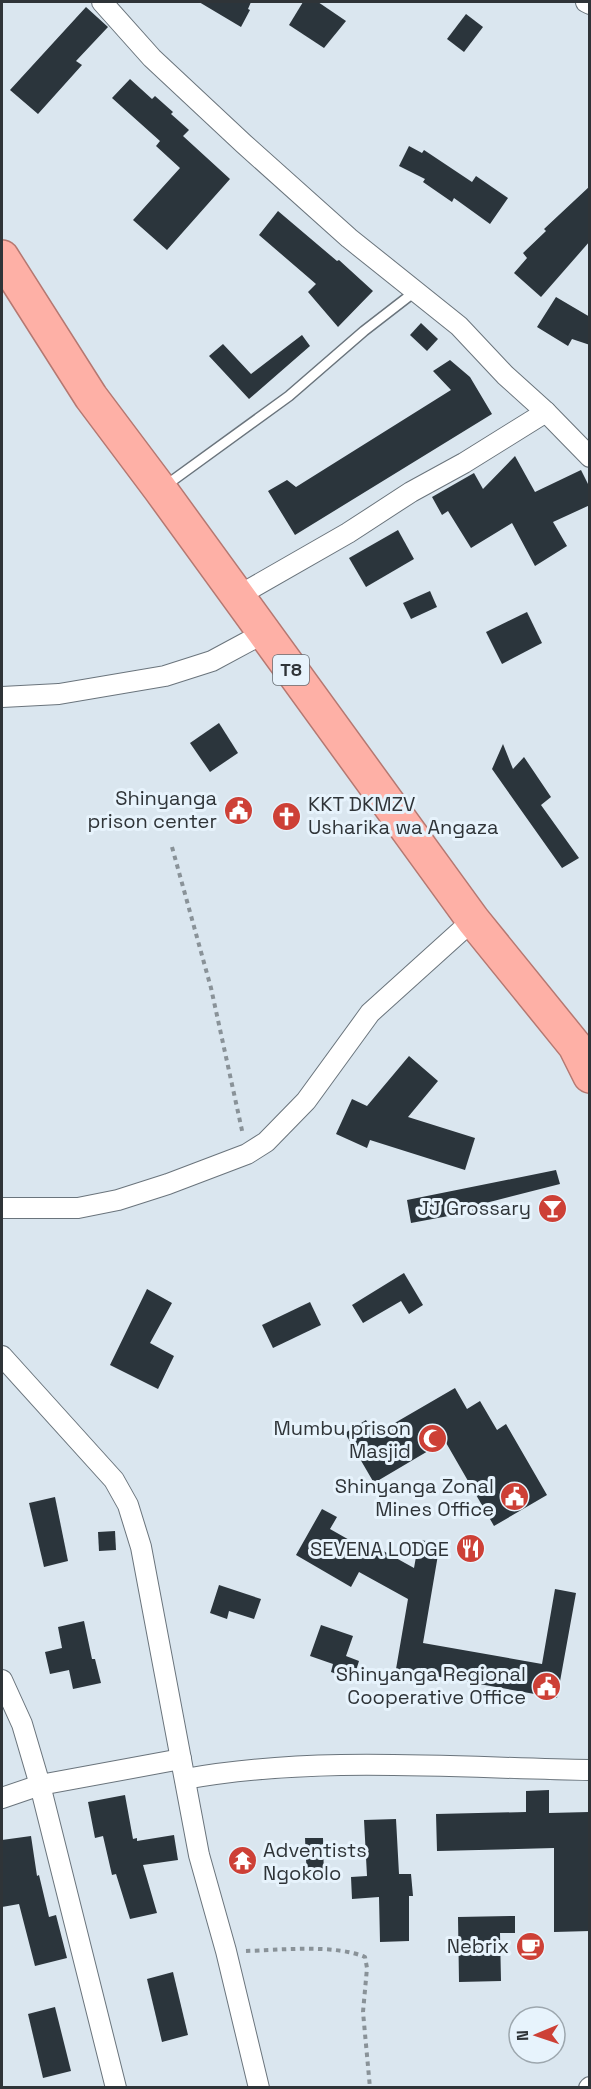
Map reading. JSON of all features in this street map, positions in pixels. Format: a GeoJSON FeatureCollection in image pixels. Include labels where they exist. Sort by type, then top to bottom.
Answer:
{"type":"FeatureCollection","features":[{"type":"Feature","properties":{"kind":"highway","name":"T8"},"geometry":{"type":"LineString","coordinates":[[2,256],[91,397],[473,920],[582,1041],[590,1076]]}},
{"type":"Feature","properties":{"kind":"street"},"geometry":{"type":"LineString","coordinates":[[102,2],[152,57],[244,144],[349,238],[417,290],[459,326],[505,375],[546,412],[590,457]]}},
{"type":"Feature","properties":{"kind":"street"},"geometry":{"type":"LineString","coordinates":[[586,2],[590,4]]}},
{"type":"Feature","properties":{"kind":"street"},"geometry":{"type":"LineString","coordinates":[[238,596],[348,533],[411,492],[464,463],[546,412]]}},
{"type":"Feature","properties":{"kind":"street"},"geometry":{"type":"LineString","coordinates":[[2,697],[59,694],[165,676],[212,661],[264,633]]}},
{"type":"Feature","properties":{"kind":"street"},"geometry":{"type":"LineString","coordinates":[[2,1208],[78,1208],[118,1200],[247,1154],[266,1142],[306,1101],[370,1013],[473,920]]}},
{"type":"Feature","properties":{"kind":"street"},"geometry":{"type":"LineString","coordinates":[[2,1356],[114,1480],[128,1505],[141,1547],[200,1855],[259,2088]]}},
{"type":"Feature","properties":{"kind":"street"},"geometry":{"type":"LineString","coordinates":[[2,1680],[22,1724],[40,1785],[116,2088]]}},
{"type":"Feature","properties":{"kind":"street"},"geometry":{"type":"LineString","coordinates":[[2,1798],[40,1785],[182,1759]]}},
{"type":"Feature","properties":{"kind":"street"},"geometry":{"type":"LineString","coordinates":[[185,1779],[231,1771],[298,1765],[435,1765],[590,1770]]}},
{"type":"Feature","properties":{"kind":"lane"},"geometry":{"type":"LineString","coordinates":[[160,489],[290,396],[364,331],[417,290]]}},
{"type":"Feature","properties":{"kind":"path"},"geometry":{"type":"LineString","coordinates":[[172,847],[211,988],[247,1154]]}},
{"type":"Feature","properties":{"kind":"path"},"geometry":{"type":"LineString","coordinates":[[226,1951],[310,1950],[350,1953],[365,1957],[367,1968],[363,2012],[370,2088]]}},
{"type":"Feature","properties":{"kind":"building"},"geometry":{"type":"Polygon","coordinates":[[[199,2],[251,2],[248,9],[250,10],[241,27],[199,2]]]}},
{"type":"Feature","properties":{"kind":"building"},"geometry":{"type":"Polygon","coordinates":[[[303,2],[318,2],[346,21],[324,48],[289,25],[303,2]]]}},
{"type":"Feature","properties":{"kind":"building"},"geometry":{"type":"Polygon","coordinates":[[[86,7],[108,27],[76,61],[82,65],[38,114],[10,90],[86,7]]]}},
{"type":"Feature","properties":{"kind":"building"},"geometry":{"type":"Polygon","coordinates":[[[466,14],[483,27],[464,52],[447,39],[466,14]]]}},
{"type":"Feature","properties":{"kind":"building"},"geometry":{"type":"Polygon","coordinates":[[[130,79],[152,99],[155,96],[173,112],[171,114],[189,130],[183,136],[230,179],[167,250],[133,220],[180,168],[156,146],[160,141],[112,98],[130,79]]]}},
{"type":"Feature","properties":{"kind":"building"},"geometry":{"type":"Polygon","coordinates":[[[409,146],[422,153],[424,150],[472,182],[476,176],[508,198],[490,224],[454,198],[452,202],[423,182],[425,179],[399,166],[409,146]]]}},
{"type":"Feature","properties":{"kind":"building"},"geometry":{"type":"Polygon","coordinates":[[[590,186],[590,241],[541,297],[514,273],[527,258],[523,253],[546,231],[544,229],[590,186]]]}},
{"type":"Feature","properties":{"kind":"building"},"geometry":{"type":"Polygon","coordinates":[[[278,211],[337,261],[339,260],[373,291],[338,327],[308,292],[316,284],[259,235],[278,211]]]}},
{"type":"Feature","properties":{"kind":"building"},"geometry":{"type":"Polygon","coordinates":[[[556,297],[590,317],[590,345],[572,339],[568,346],[537,327],[556,297]]]}},
{"type":"Feature","properties":{"kind":"building"},"geometry":{"type":"Polygon","coordinates":[[[421,323],[438,339],[427,351],[410,335],[421,323]]]}},
{"type":"Feature","properties":{"kind":"building"},"geometry":{"type":"Polygon","coordinates":[[[302,335],[310,346],[249,399],[209,356],[223,344],[251,374],[302,335]]]}},
{"type":"Feature","properties":{"kind":"building"},"geometry":{"type":"Polygon","coordinates":[[[450,360],[470,377],[492,414],[295,535],[268,491],[287,480],[296,487],[451,390],[433,371],[450,360]]]}},
{"type":"Feature","properties":{"kind":"building"},"geometry":{"type":"Polygon","coordinates":[[[515,456],[535,492],[581,470],[590,488],[590,505],[553,522],[567,546],[535,566],[512,523],[471,548],[448,511],[442,515],[432,497],[474,473],[483,489],[515,456]]]}},
{"type":"Feature","properties":{"kind":"building"},"geometry":{"type":"Polygon","coordinates":[[[398,530],[414,559],[366,587],[349,558],[398,530]]]}},
{"type":"Feature","properties":{"kind":"building"},"geometry":{"type":"Polygon","coordinates":[[[430,591],[437,607],[411,619],[403,603],[430,591]]]}},
{"type":"Feature","properties":{"kind":"building"},"geometry":{"type":"Polygon","coordinates":[[[527,612],[542,643],[502,664],[486,632],[527,612]]]}},
{"type":"Feature","properties":{"kind":"building"},"geometry":{"type":"Polygon","coordinates":[[[219,723],[238,753],[210,772],[190,743],[219,723]]]}},
{"type":"Feature","properties":{"kind":"building"},"geometry":{"type":"Polygon","coordinates":[[[503,744],[513,769],[524,757],[551,797],[541,805],[579,858],[562,868],[492,769],[503,744]]]}},
{"type":"Feature","properties":{"kind":"building"},"geometry":{"type":"Polygon","coordinates":[[[409,1056],[438,1081],[408,1117],[475,1138],[465,1170],[370,1140],[367,1148],[336,1134],[352,1099],[367,1106],[409,1056]]]}},
{"type":"Feature","properties":{"kind":"building"},"geometry":{"type":"Polygon","coordinates":[[[556,1170],[560,1184],[474,1206],[475,1211],[411,1223],[407,1200],[556,1170]]]}},
{"type":"Feature","properties":{"kind":"building"},"geometry":{"type":"Polygon","coordinates":[[[404,1273],[423,1305],[409,1314],[401,1301],[363,1323],[352,1305],[404,1273]]]}},
{"type":"Feature","properties":{"kind":"building"},"geometry":{"type":"Polygon","coordinates":[[[147,1289],[172,1303],[150,1343],[174,1356],[158,1389],[110,1365],[147,1289]]]}},
{"type":"Feature","properties":{"kind":"building"},"geometry":{"type":"Polygon","coordinates":[[[310,1302],[321,1325],[273,1348],[262,1325],[310,1302]]]}},
{"type":"Feature","properties":{"kind":"building"},"geometry":{"type":"Polygon","coordinates":[[[455,1388],[467,1409],[480,1401],[497,1430],[506,1424],[547,1495],[494,1526],[445,1441],[374,1483],[345,1433],[366,1420],[374,1435],[455,1388]]]}},
{"type":"Feature","properties":{"kind":"building"},"geometry":{"type":"Polygon","coordinates":[[[55,1497],[68,1561],[44,1567],[29,1503],[55,1497]]]}},
{"type":"Feature","properties":{"kind":"building"},"geometry":{"type":"Polygon","coordinates":[[[322,1509],[337,1517],[330,1529],[374,1554],[378,1548],[414,1568],[419,1540],[440,1543],[423,1643],[542,1664],[555,1589],[576,1593],[557,1698],[396,1669],[408,1599],[359,1572],[351,1587],[296,1555],[322,1509]]]}},
{"type":"Feature","properties":{"kind":"building"},"geometry":{"type":"Polygon","coordinates":[[[115,1531],[116,1550],[99,1551],[98,1532],[115,1531]]]}},
{"type":"Feature","properties":{"kind":"building"},"geometry":{"type":"Polygon","coordinates":[[[219,1585],[261,1599],[254,1619],[229,1611],[227,1619],[210,1613],[219,1585]]]}},
{"type":"Feature","properties":{"kind":"building"},"geometry":{"type":"Polygon","coordinates":[[[84,1621],[92,1659],[95,1659],[101,1683],[73,1689],[69,1670],[50,1674],[45,1652],[62,1648],[58,1627],[84,1621]]]}},
{"type":"Feature","properties":{"kind":"building"},"geometry":{"type":"Polygon","coordinates":[[[321,1625],[353,1636],[346,1656],[359,1661],[353,1680],[331,1672],[333,1664],[310,1656],[321,1625]]]}},
{"type":"Feature","properties":{"kind":"building"},"geometry":{"type":"Polygon","coordinates":[[[549,1790],[549,1813],[589,1812],[590,1931],[554,1932],[554,1848],[437,1851],[436,1814],[526,1812],[526,1791],[549,1790]]]}},
{"type":"Feature","properties":{"kind":"building"},"geometry":{"type":"Polygon","coordinates":[[[125,1795],[133,1839],[137,1838],[137,1841],[174,1835],[178,1860],[143,1865],[157,1913],[130,1919],[116,1874],[112,1875],[103,1836],[95,1838],[88,1802],[125,1795]]]}},
{"type":"Feature","properties":{"kind":"building"},"geometry":{"type":"Polygon","coordinates":[[[396,1819],[399,1874],[411,1874],[413,1896],[409,1896],[409,1941],[380,1942],[379,1897],[352,1899],[351,1877],[367,1876],[364,1820],[396,1819]]]}},
{"type":"Feature","properties":{"kind":"building"},"geometry":{"type":"Polygon","coordinates":[[[31,1836],[37,1876],[39,1875],[49,1917],[56,1915],[67,1958],[35,1966],[19,1904],[2,1907],[2,1840],[31,1836]]]}},
{"type":"Feature","properties":{"kind":"building"},"geometry":{"type":"Polygon","coordinates":[[[305,1838],[323,1838],[324,1879],[307,1879],[305,1838]]]}},
{"type":"Feature","properties":{"kind":"building"},"geometry":{"type":"Polygon","coordinates":[[[515,1916],[515,1933],[500,1933],[501,1981],[459,1982],[458,1917],[515,1916]]]}},
{"type":"Feature","properties":{"kind":"building"},"geometry":{"type":"Polygon","coordinates":[[[173,1972],[188,2035],[162,2042],[147,1979],[173,1972]]]}},
{"type":"Feature","properties":{"kind":"building"},"geometry":{"type":"Polygon","coordinates":[[[55,2007],[71,2071],[43,2078],[28,2014],[55,2007]]]}},
{"type":"Feature","properties":{"kind":"place","name":"Shinyanga prison center"},"geometry":{"type":"Point","coordinates":[238,810]}},
{"type":"Feature","properties":{"kind":"place","name":"KKT DKMZV Usharika wa Angaza"},"geometry":{"type":"Point","coordinates":[287,816]}},
{"type":"Feature","properties":{"kind":"place","name":"JJ Grossary"},"geometry":{"type":"Point","coordinates":[552,1208]}},
{"type":"Feature","properties":{"kind":"place","name":"Mumbu prison Masjid"},"geometry":{"type":"Point","coordinates":[432,1439]}},
{"type":"Feature","properties":{"kind":"place","name":"Shinyanga Zonal Mines Office"},"geometry":{"type":"Point","coordinates":[515,1497]}},
{"type":"Feature","properties":{"kind":"place","name":"SEVENA LODGE"},"geometry":{"type":"Point","coordinates":[470,1549]}},
{"type":"Feature","properties":{"kind":"place","name":"Shinyanga Regional Cooperative Office"},"geometry":{"type":"Point","coordinates":[547,1686]}},
{"type":"Feature","properties":{"kind":"place","name":"Adventists Ngokolo"},"geometry":{"type":"Point","coordinates":[242,1861]}},
{"type":"Feature","properties":{"kind":"place","name":"Nebrix"},"geometry":{"type":"Point","coordinates":[530,1946]}}]}
